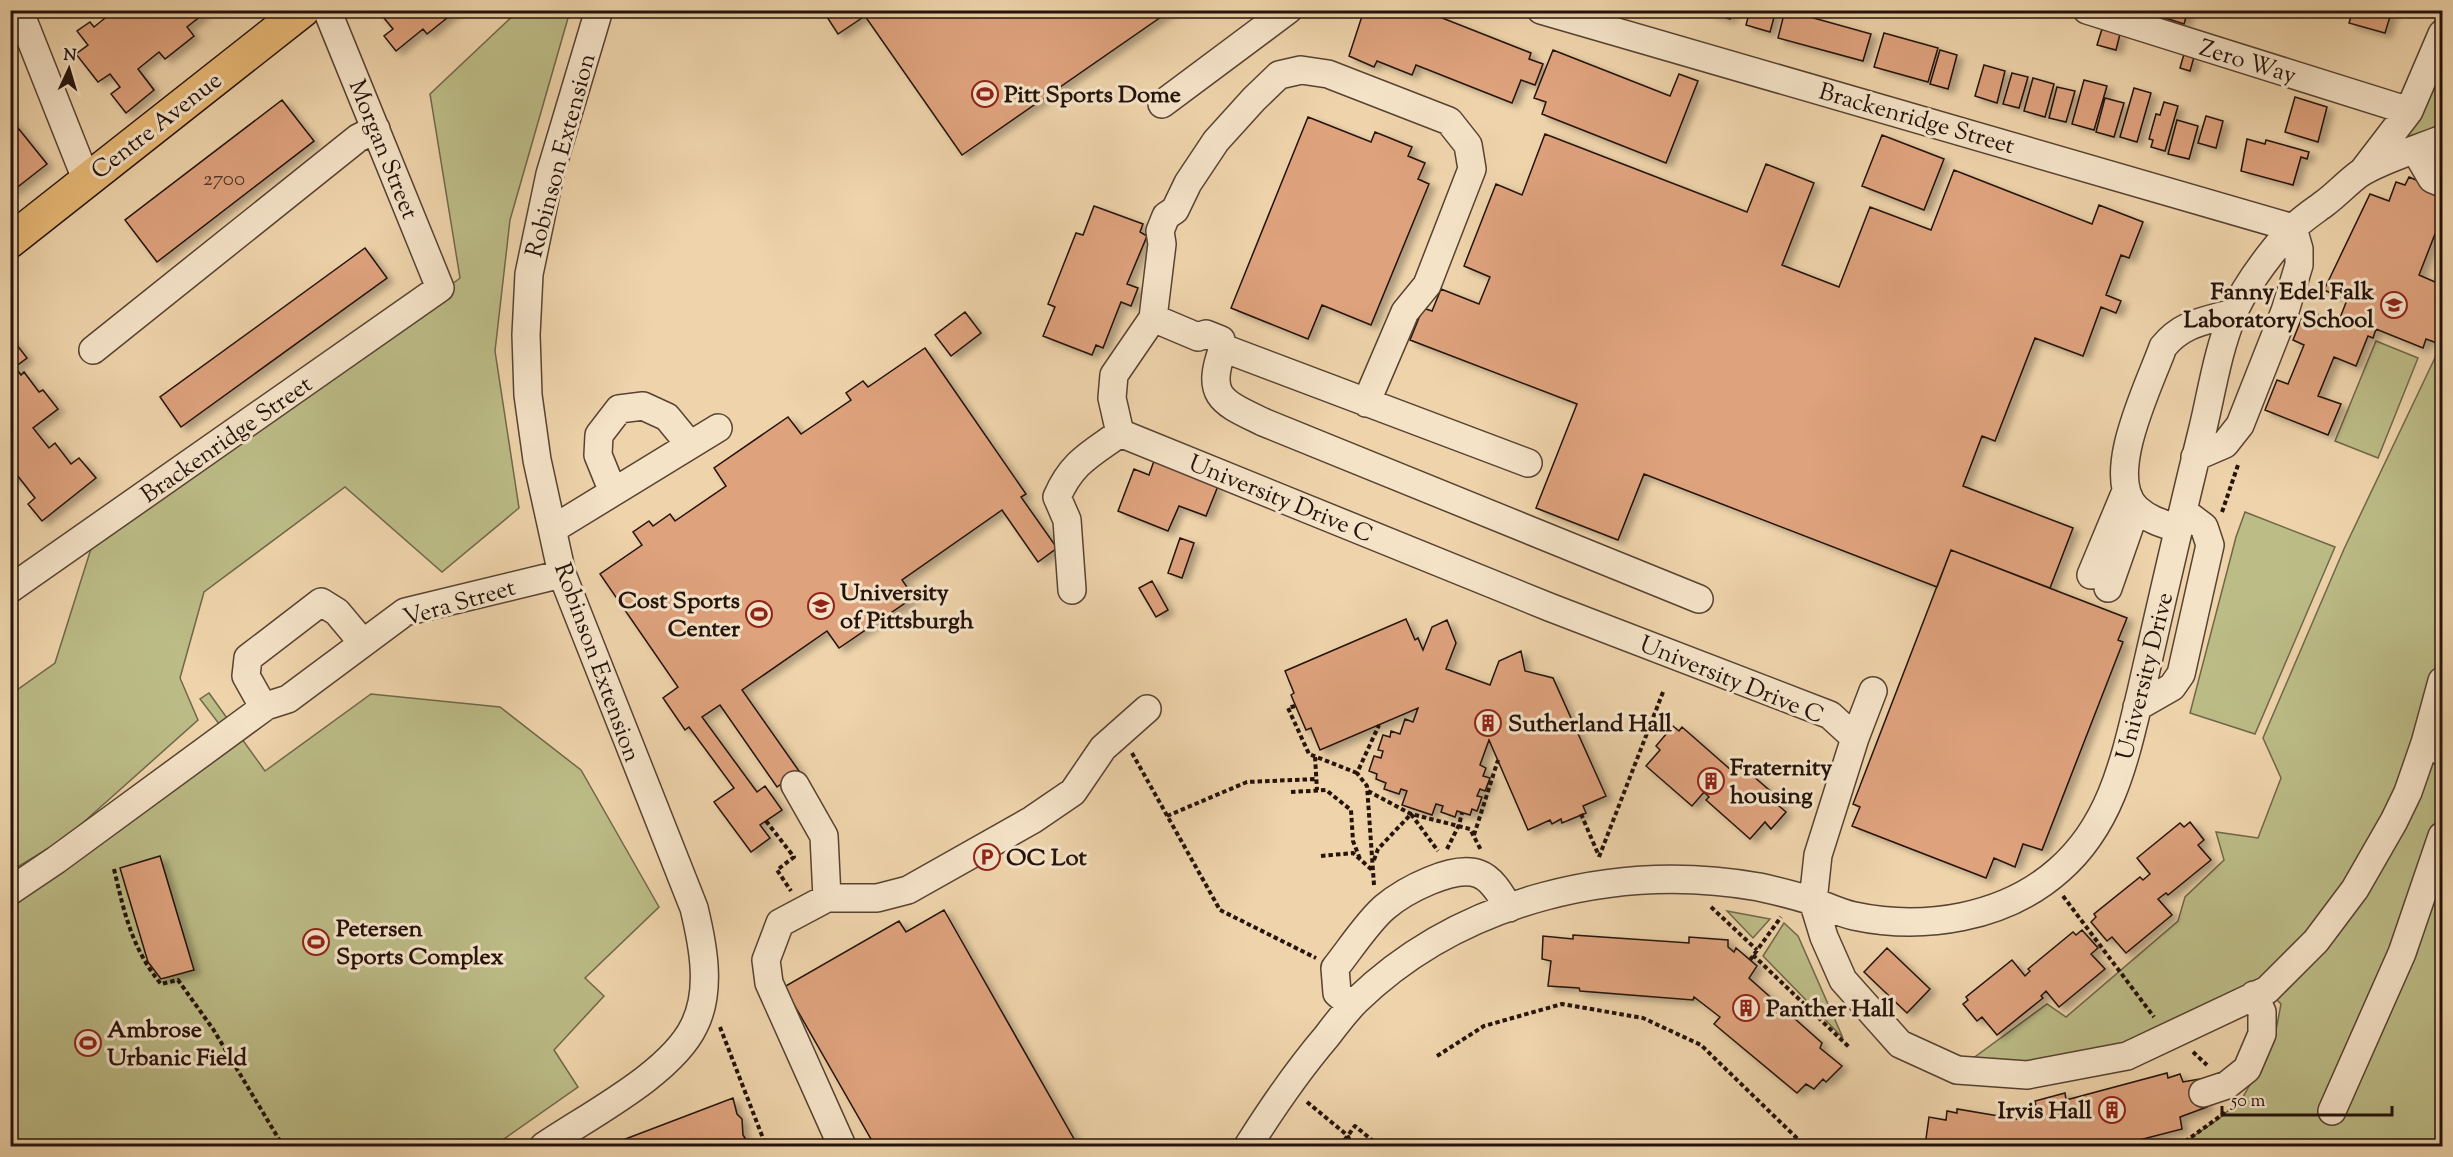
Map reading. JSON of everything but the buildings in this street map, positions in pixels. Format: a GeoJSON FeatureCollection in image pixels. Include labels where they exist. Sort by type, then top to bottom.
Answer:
{"type":"FeatureCollection","features":[{"type":"Feature","properties":{"kind":"main road","name":"Centre Avenue"},"geometry":{"type":"LineString","coordinates":[[10,241],[303,10]]}},
{"type":"Feature","properties":{"kind":"street"},"geometry":{"type":"LineString","coordinates":[[19,10],[86,179]]}},
{"type":"Feature","properties":{"kind":"street","name":"Morgan Street"},"geometry":{"type":"LineString","coordinates":[[327,10],[440,288]]}},
{"type":"Feature","properties":{"kind":"street","name":"Robinson Extension"},"geometry":{"type":"LineString","coordinates":[[599,10],[550,174],[529,274],[526,335],[528,395],[537,459],[562,574],[694,908],[704,945],[706,1023]]}},
{"type":"Feature","properties":{"kind":"street"},"geometry":{"type":"LineString","coordinates":[[1162,104],[1288,10]]}},
{"type":"Feature","properties":{"kind":"street","name":"Brackenridge Street"},"geometry":{"type":"LineString","coordinates":[[1541,10],[2292,228]]}},
{"type":"Feature","properties":{"kind":"street","name":"Zero Way"},"geometry":{"type":"LineString","coordinates":[[2087,10],[2409,111]]}},
{"type":"Feature","properties":{"kind":"street"},"geometry":{"type":"LineString","coordinates":[[2362,172],[2409,111],[2442,34]]}},
{"type":"Feature","properties":{"kind":"street"},"geometry":{"type":"LineString","coordinates":[[1072,590],[1067,520],[1057,497],[1064,481],[1076,464],[1120,433],[1112,398],[1114,375],[1153,318],[1162,244],[1171,236],[1176,219],[1175,210],[1188,183],[1216,141],[1279,75],[1301,70],[1328,74],[1449,121],[1468,145],[1472,169],[1427,285],[1405,312],[1366,403]]}},
{"type":"Feature","properties":{"kind":"street"},"geometry":{"type":"LineString","coordinates":[[93,350],[358,138],[376,129]]}},
{"type":"Feature","properties":{"kind":"street"},"geometry":{"type":"LineString","coordinates":[[2362,172],[2442,139]]}},
{"type":"Feature","properties":{"kind":"street"},"geometry":{"type":"LineString","coordinates":[[2415,150],[2432,179],[2442,183]]}},
{"type":"Feature","properties":{"kind":"street","name":"University Drive"},"geometry":{"type":"LineString","coordinates":[[1248,1146],[1294,1075],[1351,1005],[1384,976],[1438,940],[1509,908],[1561,891],[1599,883],[1644,879],[1697,879],[1788,893],[1853,916],[1924,922],[1981,912],[2009,903],[2037,888],[2062,868],[2086,843],[2105,812],[2126,757],[2195,457],[2233,313],[2251,280],[2292,228],[2362,172]]}},
{"type":"Feature","properties":{"kind":"street"},"geometry":{"type":"LineString","coordinates":[[2195,457],[2225,444],[2240,425],[2285,311],[2299,266],[2299,249],[2292,228]]}},
{"type":"Feature","properties":{"kind":"street","name":"Brackenridge Street"},"geometry":{"type":"LineString","coordinates":[[10,589],[440,288]]}},
{"type":"Feature","properties":{"kind":"street"},"geometry":{"type":"LineString","coordinates":[[2099,582],[2131,500],[2126,449],[2163,347],[2174,334],[2189,325],[2233,313]]}},
{"type":"Feature","properties":{"kind":"street"},"geometry":{"type":"LineString","coordinates":[[1153,318],[1198,337],[1200,346],[1216,352],[1223,348]]}},
{"type":"Feature","properties":{"kind":"street"},"geometry":{"type":"LineString","coordinates":[[1223,348],[1528,463]]}},
{"type":"Feature","properties":{"kind":"street"},"geometry":{"type":"LineString","coordinates":[[1223,348],[1216,368],[1216,390],[1228,405],[1263,422],[1699,599]]}},
{"type":"Feature","properties":{"kind":"street"},"geometry":{"type":"LineString","coordinates":[[613,492],[598,455],[599,435],[620,409],[643,406],[667,417],[690,445]]}},
{"type":"Feature","properties":{"kind":"street"},"geometry":{"type":"LineString","coordinates":[[553,529],[718,428]]}},
{"type":"Feature","properties":{"kind":"street","name":"University Drive C"},"geometry":{"type":"LineString","coordinates":[[1120,433],[1549,607],[1830,715],[1848,732]]}},
{"type":"Feature","properties":{"kind":"street"},"geometry":{"type":"LineString","coordinates":[[2131,500],[2151,519],[2181,520]]}},
{"type":"Feature","properties":{"kind":"street","name":"Vera Street"},"geometry":{"type":"LineString","coordinates":[[10,891],[266,706],[288,699],[405,612],[562,574]]}},
{"type":"Feature","properties":{"kind":"street"},"geometry":{"type":"LineString","coordinates":[[266,706],[260,701],[246,676],[248,658],[321,602],[337,612],[363,643]]}},
{"type":"Feature","properties":{"kind":"street"},"geometry":{"type":"LineString","coordinates":[[1865,688],[1848,732],[1818,855],[1813,901],[1824,937],[1843,980],[1900,1044],[1957,1070],[2027,1075],[2127,1056],[2267,990],[2316,941],[2355,889],[2394,821],[2434,747],[2442,681]]}},
{"type":"Feature","properties":{"kind":"street"},"geometry":{"type":"LineString","coordinates":[[842,1146],[769,983],[766,960],[780,923],[827,898],[877,898],[908,890],[1032,820],[1074,792],[1103,748],[1147,709]]}},
{"type":"Feature","properties":{"kind":"street"},"geometry":{"type":"LineString","coordinates":[[795,785],[824,836],[827,898]]}},
{"type":"Feature","properties":{"kind":"street"},"geometry":{"type":"LineString","coordinates":[[2332,1111],[2402,953],[2427,887],[2442,836]]}},
{"type":"Feature","properties":{"kind":"street"},"geometry":{"type":"LineString","coordinates":[[1351,1005],[1337,993],[1335,968],[1384,908],[1420,885],[1451,873],[1479,874],[1497,889],[1509,908]]}},
{"type":"Feature","properties":{"kind":"street"},"geometry":{"type":"LineString","coordinates":[[2208,1082],[2227,1085],[2247,1069],[2262,1034],[2262,1012],[2254,995]]}},
{"type":"Feature","properties":{"kind":"street"},"geometry":{"type":"LineString","coordinates":[[544,1146],[657,1070],[706,1023]]}},
{"type":"Feature","properties":{"kind":"path"},"geometry":{"type":"LineString","coordinates":[[2221,514],[2240,458]]}},
{"type":"Feature","properties":{"kind":"path"},"geometry":{"type":"LineString","coordinates":[[1599,857],[1663,692]]}},
{"type":"Feature","properties":{"kind":"path"},"geometry":{"type":"LineString","coordinates":[[1295,706],[1288,708],[1309,754],[1357,773],[1364,779],[1368,791],[1374,889]]}},
{"type":"Feature","properties":{"kind":"path"},"geometry":{"type":"LineString","coordinates":[[1357,773],[1379,725]]}},
{"type":"Feature","properties":{"kind":"path"},"geometry":{"type":"LineString","coordinates":[[1130,749],[1220,910],[1322,961]]}},
{"type":"Feature","properties":{"kind":"path"},"geometry":{"type":"LineString","coordinates":[[1315,757],[1317,790]]}},
{"type":"Feature","properties":{"kind":"path"},"geometry":{"type":"LineString","coordinates":[[1474,836],[1498,760]]}},
{"type":"Feature","properties":{"kind":"path"},"geometry":{"type":"LineString","coordinates":[[1167,816],[1247,782],[1316,779]]}},
{"type":"Feature","properties":{"kind":"path"},"geometry":{"type":"LineString","coordinates":[[1292,792],[1326,790],[1351,810],[1353,841],[1360,859]]}},
{"type":"Feature","properties":{"kind":"path"},"geometry":{"type":"LineString","coordinates":[[1368,791],[1412,814],[1470,829],[1484,856]]}},
{"type":"Feature","properties":{"kind":"path"},"geometry":{"type":"LineString","coordinates":[[1412,814],[1443,857],[1459,825],[1462,813]]}},
{"type":"Feature","properties":{"kind":"path"},"geometry":{"type":"LineString","coordinates":[[1372,863],[1378,849],[1412,814]]}},
{"type":"Feature","properties":{"kind":"path"},"geometry":{"type":"LineString","coordinates":[[1581,814],[1603,865]]}},
{"type":"Feature","properties":{"kind":"path"},"geometry":{"type":"LineString","coordinates":[[766,821],[794,857],[777,870],[793,894]]}},
{"type":"Feature","properties":{"kind":"path"},"geometry":{"type":"LineString","coordinates":[[1322,856],[1353,853],[1373,870]]}},
{"type":"Feature","properties":{"kind":"path"},"geometry":{"type":"LineString","coordinates":[[114,869],[125,918],[145,965],[161,984],[178,980],[213,1029],[283,1146]]}},
{"type":"Feature","properties":{"kind":"path"},"geometry":{"type":"LineString","coordinates":[[2060,893],[2159,1024]]}},
{"type":"Feature","properties":{"kind":"path"},"geometry":{"type":"LineString","coordinates":[[1710,906],[1757,950]]}},
{"type":"Feature","properties":{"kind":"path"},"geometry":{"type":"LineString","coordinates":[[1750,960],[1785,911]]}},
{"type":"Feature","properties":{"kind":"path"},"geometry":{"type":"LineString","coordinates":[[1753,955],[1850,1048]]}},
{"type":"Feature","properties":{"kind":"path"},"geometry":{"type":"LineString","coordinates":[[1437,1056],[1484,1026],[1562,1004],[1643,1018],[1701,1045],[1805,1146]]}},
{"type":"Feature","properties":{"kind":"path"},"geometry":{"type":"LineString","coordinates":[[706,1023],[766,1146]]}},
{"type":"Feature","properties":{"kind":"path"},"geometry":{"type":"LineString","coordinates":[[2192,1051],[2208,1082]]}},
{"type":"Feature","properties":{"kind":"path"},"geometry":{"type":"LineString","coordinates":[[1307,1102],[1347,1135],[1353,1146]]}},
{"type":"Feature","properties":{"kind":"path"},"geometry":{"type":"LineString","coordinates":[[2179,1146],[2228,1111]]}},
{"type":"Feature","properties":{"kind":"path"},"geometry":{"type":"LineString","coordinates":[[1340,1146],[1355,1126],[1379,1146]]}},
{"type":"Feature","properties":{"kind":"green space"},"geometry":{"type":"Polygon","coordinates":[[[518,11],[570,11],[510,220],[495,351],[519,508],[442,572],[345,487],[204,592],[180,678],[198,720],[67,837],[11,871],[10,695],[55,663],[95,536],[257,432],[460,278],[430,94],[518,11]]]}},
{"type":"Feature","properties":{"kind":"green space"},"geometry":{"type":"Polygon","coordinates":[[[2442,34],[2442,139],[2363,172],[2442,34]]]}},
{"type":"Feature","properties":{"kind":"green space"},"geometry":{"type":"Polygon","coordinates":[[[2376,341],[2418,358],[2378,458],[2335,441],[2376,341]]]}},
{"type":"Feature","properties":{"kind":"green space"},"geometry":{"type":"Polygon","coordinates":[[[2442,343],[2442,1146],[2179,1146],[2220,1118],[2243,1097],[2274,1041],[2281,1004],[2267,990],[2127,1056],[1957,1070],[2047,1004],[2066,1017],[2178,921],[2185,897],[2224,860],[2216,832],[2258,838],[2281,778],[2263,738],[2344,549],[2442,343]]]}},
{"type":"Feature","properties":{"kind":"green space"},"geometry":{"type":"Polygon","coordinates":[[[2245,512],[2335,547],[2255,734],[2190,713],[2236,537],[2245,512]]]}},
{"type":"Feature","properties":{"kind":"green space","name":"Petersen Sports Complex"},"geometry":{"type":"Polygon","coordinates":[[[209,693],[265,771],[371,694],[500,707],[581,770],[659,907],[585,978],[604,996],[554,1050],[578,1087],[494,1146],[11,1146],[10,881],[140,790],[191,744],[220,725],[200,699],[209,693]]]}},
{"type":"Feature","properties":{"kind":"green space"},"geometry":{"type":"Polygon","coordinates":[[[1727,911],[1770,919],[1753,938],[1727,911]]]}},
{"type":"Feature","properties":{"kind":"green space"},"geometry":{"type":"Polygon","coordinates":[[[1784,923],[1798,936],[1843,1038],[1763,956],[1784,923]]]}},
{"type":"Feature","properties":{"kind":"place","name":"Pitt Sports Dome"},"geometry":{"type":"Point","coordinates":[985,94]}},
{"type":"Feature","properties":{"kind":"place","name":"Fanny Edel Falk Laboratory School"},"geometry":{"type":"Point","coordinates":[2394,305]}},
{"type":"Feature","properties":{"kind":"place","name":"University of Pittsburgh"},"geometry":{"type":"Point","coordinates":[821,606]}},
{"type":"Feature","properties":{"kind":"place","name":"Cost Sports Center"},"geometry":{"type":"Point","coordinates":[759,614]}},
{"type":"Feature","properties":{"kind":"place","name":"Sutherland Hall"},"geometry":{"type":"Point","coordinates":[1488,723]}},
{"type":"Feature","properties":{"kind":"place","name":"Fraternity housing"},"geometry":{"type":"Point","coordinates":[1711,781]}},
{"type":"Feature","properties":{"kind":"place","name":"OC Lot"},"geometry":{"type":"Point","coordinates":[987,857]}},
{"type":"Feature","properties":{"kind":"place","name":"Petersen Sports Complex"},"geometry":{"type":"Point","coordinates":[316,942]}},
{"type":"Feature","properties":{"kind":"place","name":"Panther Hall"},"geometry":{"type":"Point","coordinates":[1746,1008]}},
{"type":"Feature","properties":{"kind":"place","name":"Ambrose Urbanic Field"},"geometry":{"type":"Point","coordinates":[88,1043]}},
{"type":"Feature","properties":{"kind":"place","name":"Irvis Hall"},"geometry":{"type":"Point","coordinates":[2112,1110]}}]}
